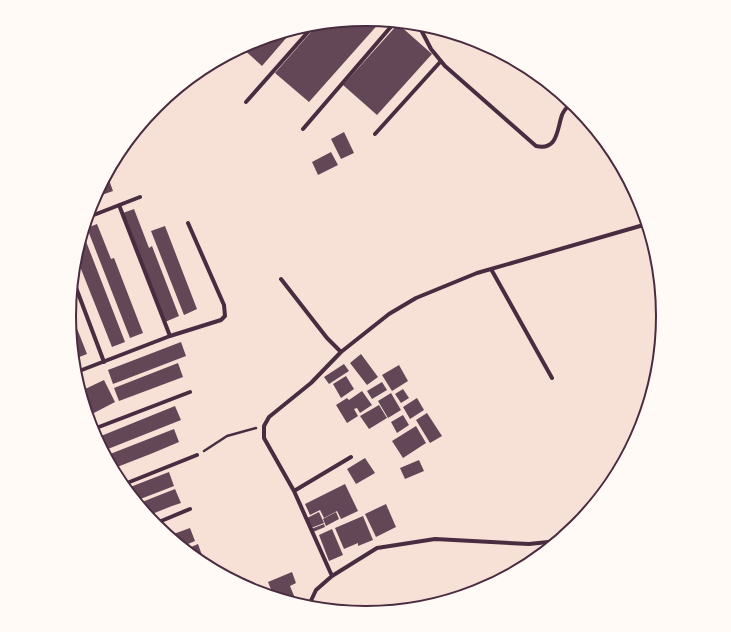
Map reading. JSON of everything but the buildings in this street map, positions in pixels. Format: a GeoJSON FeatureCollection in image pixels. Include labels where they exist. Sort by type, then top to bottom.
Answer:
{"type":"FeatureCollection","features":[{"type":"Feature","properties":{"kind":"street"},"geometry":{"type":"LineString","coordinates":[[303,129],[390,27]]}},
{"type":"Feature","properties":{"kind":"street"},"geometry":{"type":"LineString","coordinates":[[246,102],[308,32]]}},
{"type":"Feature","properties":{"kind":"street"},"geometry":{"type":"LineString","coordinates":[[422,32],[431,49],[440,61],[491,108],[536,146],[541,148],[547,146],[554,140],[558,133],[562,115],[567,108]]}},
{"type":"Feature","properties":{"kind":"street"},"geometry":{"type":"LineString","coordinates":[[375,134],[440,61]]}},
{"type":"Feature","properties":{"kind":"street"},"geometry":{"type":"LineString","coordinates":[[94,215],[140,197]]}},
{"type":"Feature","properties":{"kind":"street"},"geometry":{"type":"LineString","coordinates":[[119,205],[170,336]]}},
{"type":"Feature","properties":{"kind":"street"},"geometry":{"type":"LineString","coordinates":[[81,371],[170,336],[221,320],[225,316],[224,305],[188,223]]}},
{"type":"Feature","properties":{"kind":"street"},"geometry":{"type":"LineString","coordinates":[[332,576],[294,491],[264,438],[264,426],[268,417],[311,384],[341,352],[389,314],[416,298],[477,273],[641,226]]}},
{"type":"Feature","properties":{"kind":"street"},"geometry":{"type":"LineString","coordinates":[[491,269],[552,378]]}},
{"type":"Feature","properties":{"kind":"street"},"geometry":{"type":"LineString","coordinates":[[281,279],[327,338],[341,352]]}},
{"type":"Feature","properties":{"kind":"street"},"geometry":{"type":"LineString","coordinates":[[77,290],[104,362]]}},
{"type":"Feature","properties":{"kind":"street"},"geometry":{"type":"LineString","coordinates":[[98,427],[190,392]]}},
{"type":"Feature","properties":{"kind":"street"},"geometry":{"type":"LineString","coordinates":[[128,483],[197,455]]}},
{"type":"Feature","properties":{"kind":"street"},"geometry":{"type":"LineString","coordinates":[[294,491],[351,457]]}},
{"type":"Feature","properties":{"kind":"street"},"geometry":{"type":"LineString","coordinates":[[160,521],[190,509]]}},
{"type":"Feature","properties":{"kind":"street"},"geometry":{"type":"LineString","coordinates":[[311,600],[316,590],[332,576],[377,548],[435,539],[529,544],[547,542]]}},
{"type":"Feature","properties":{"kind":"path"},"geometry":{"type":"LineString","coordinates":[[197,455],[227,436],[264,426]]}}]}
